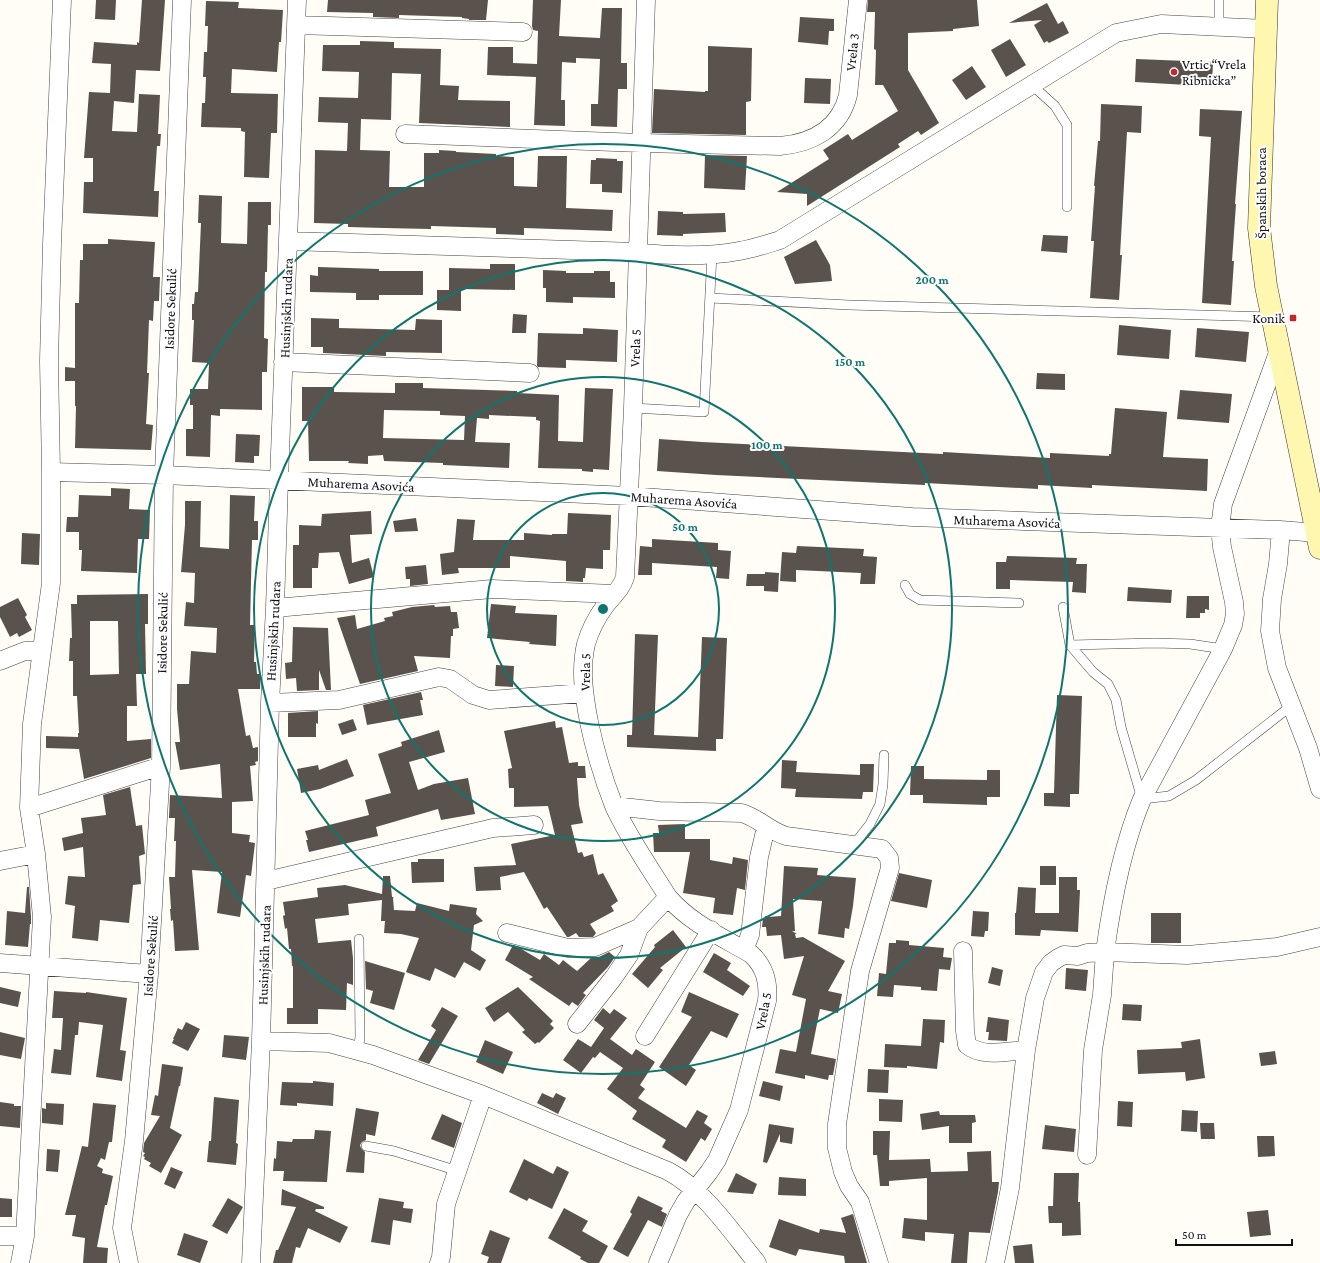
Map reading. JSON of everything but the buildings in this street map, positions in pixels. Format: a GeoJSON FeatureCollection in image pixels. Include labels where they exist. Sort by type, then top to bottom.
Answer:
{"type":"FeatureCollection","features":[{"type":"Feature","properties":{"kind":"main road","name":"Španskih boraca"},"geometry":{"type":"LineString","coordinates":[[1266,0],[1259,228],[1266,286],[1272,318],[1318,541]]}},
{"type":"Feature","properties":{"kind":"street"},"geometry":{"type":"LineString","coordinates":[[20,1263],[25,1236],[42,917],[36,854],[29,808],[32,724],[51,583],[49,361],[52,244],[62,0]]}},
{"type":"Feature","properties":{"kind":"street","name":"Isidore Sekulić"},"geometry":{"type":"LineString","coordinates":[[129,1263],[122,1228],[134,1141],[149,974],[161,766],[164,475],[182,0]]}},
{"type":"Feature","properties":{"kind":"street","name":"Husinjskih rudara"},"geometry":{"type":"LineString","coordinates":[[251,1263],[261,1042],[270,703],[275,608],[297,0]]}},
{"type":"Feature","properties":{"kind":"street","name":"Vrela 5"},"geometry":{"type":"LineString","coordinates":[[646,0],[633,408],[625,577],[622,587],[599,615],[592,627],[584,656],[584,693],[600,769],[614,806],[668,897],[682,912],[695,922],[751,954],[762,967],[768,986],[767,1001],[740,1110],[709,1172],[686,1201],[678,1215],[658,1263]]}},
{"type":"Feature","properties":{"kind":"street","name":"Vrela 3"},"geometry":{"type":"LineString","coordinates":[[641,143],[790,145],[806,141],[823,132],[837,119],[846,104],[858,0]]}},
{"type":"Feature","properties":{"kind":"street"},"geometry":{"type":"LineString","coordinates":[[288,241],[686,254],[712,254],[744,250],[780,240],[1116,33],[1161,24],[1266,29]]}},
{"type":"Feature","properties":{"kind":"street"},"geometry":{"type":"LineString","coordinates":[[296,25],[523,32]]}},
{"type":"Feature","properties":{"kind":"street"},"geometry":{"type":"LineString","coordinates":[[405,134],[641,143]]}},
{"type":"Feature","properties":{"kind":"street"},"geometry":{"type":"LineString","coordinates":[[1087,1155],[1093,1050],[1102,995],[1105,952],[1112,900],[1131,831],[1142,799],[1223,649],[1233,625],[1235,614],[1234,602],[1222,548],[1220,528],[1223,504],[1279,350]]}},
{"type":"Feature","properties":{"kind":"street"},"geometry":{"type":"LineString","coordinates":[[284,362],[530,373]]}},
{"type":"Feature","properties":{"kind":"street","name":"Muharema Asovića"},"geometry":{"type":"LineString","coordinates":[[51,472],[164,475],[629,496],[912,517],[1281,530],[1318,541]]}},
{"type":"Feature","properties":{"kind":"street"},"geometry":{"type":"LineString","coordinates":[[1281,530],[1278,564],[1272,599],[1270,631],[1277,668],[1308,748],[1320,789]]}},
{"type":"Feature","properties":{"kind":"street"},"geometry":{"type":"LineString","coordinates":[[275,608],[492,589],[615,594]]}},
{"type":"Feature","properties":{"kind":"street"},"geometry":{"type":"LineString","coordinates":[[0,661],[25,651],[41,650]]}},
{"type":"Feature","properties":{"kind":"street"},"geometry":{"type":"LineString","coordinates":[[270,703],[339,700],[439,676],[450,679],[474,695],[489,700],[584,693]]}},
{"type":"Feature","properties":{"kind":"street"},"geometry":{"type":"LineString","coordinates":[[29,808],[161,766]]}},
{"type":"Feature","properties":{"kind":"street"},"geometry":{"type":"LineString","coordinates":[[614,806],[659,811],[742,813],[750,816],[766,827],[786,836],[882,849],[889,858],[890,868],[860,971],[837,1124],[837,1148],[843,1172],[849,1186],[860,1202],[880,1263]]}},
{"type":"Feature","properties":{"kind":"street"},"geometry":{"type":"LineString","coordinates":[[266,881],[492,828],[534,825]]}},
{"type":"Feature","properties":{"kind":"street"},"geometry":{"type":"LineString","coordinates":[[744,950],[750,935],[759,857],[766,827]]}},
{"type":"Feature","properties":{"kind":"street"},"geometry":{"type":"LineString","coordinates":[[0,861],[36,854]]}},
{"type":"Feature","properties":{"kind":"street"},"geometry":{"type":"LineString","coordinates":[[577,1024],[614,977],[629,955],[639,928],[668,897]]}},
{"type":"Feature","properties":{"kind":"street"},"geometry":{"type":"LineString","coordinates":[[507,933],[568,948],[595,946],[639,928]]}},
{"type":"Feature","properties":{"kind":"street"},"geometry":{"type":"LineString","coordinates":[[645,1036],[711,930]]}},
{"type":"Feature","properties":{"kind":"street"},"geometry":{"type":"LineString","coordinates":[[995,1263],[1010,1188],[1026,1050],[1035,998],[1044,972],[1051,963],[1064,956],[1078,956],[1087,953],[1105,952],[1187,955],[1277,947],[1320,937]]}},
{"type":"Feature","properties":{"kind":"street"},"geometry":{"type":"LineString","coordinates":[[963,951],[965,1031],[968,1045],[983,1053],[1026,1050]]}},
{"type":"Feature","properties":{"kind":"street"},"geometry":{"type":"LineString","coordinates":[[0,963],[149,974]]}},
{"type":"Feature","properties":{"kind":"street"},"geometry":{"type":"LineString","coordinates":[[261,1042],[329,1043],[358,1050],[483,1095],[668,1171],[695,1190],[712,1208],[757,1263]]}},
{"type":"Feature","properties":{"kind":"street"},"geometry":{"type":"LineString","coordinates":[[439,1263],[441,1257],[446,1204],[483,1095]]}},
{"type":"Feature","properties":{"kind":"street"},"geometry":{"type":"LineString","coordinates":[[0,1236],[25,1236]]}},
{"type":"Feature","properties":{"kind":"lane"},"geometry":{"type":"LineString","coordinates":[[1219,0],[1219,27]]}},
{"type":"Feature","properties":{"kind":"lane"},"geometry":{"type":"LineString","coordinates":[[1032,85],[1055,106],[1066,125],[1067,207]]}},
{"type":"Feature","properties":{"kind":"lane"},"geometry":{"type":"LineString","coordinates":[[633,408],[704,412],[712,254]]}},
{"type":"Feature","properties":{"kind":"lane"},"geometry":{"type":"LineString","coordinates":[[710,298],[849,305],[1272,318]]}},
{"type":"Feature","properties":{"kind":"lane"},"geometry":{"type":"LineString","coordinates":[[905,585],[910,594],[920,600],[1019,603]]}},
{"type":"Feature","properties":{"kind":"lane"},"geometry":{"type":"LineString","coordinates":[[1063,607],[1070,645],[1093,672],[1108,684],[1116,700],[1121,726],[1142,799],[1169,796],[1196,780],[1291,706]]}},
{"type":"Feature","properties":{"kind":"lane"},"geometry":{"type":"LineString","coordinates":[[1070,645],[1155,643],[1190,644],[1223,649]]}},
{"type":"Feature","properties":{"kind":"lane"},"geometry":{"type":"LineString","coordinates":[[857,846],[859,838],[870,824],[880,804],[883,784],[884,755]]}},
{"type":"Feature","properties":{"kind":"lane"},"geometry":{"type":"LineString","coordinates":[[358,1050],[360,1037],[359,939]]}},
{"type":"Feature","properties":{"kind":"lane"},"geometry":{"type":"LineString","coordinates":[[366,1146],[394,1151],[458,1171]]}},
{"type":"Feature","properties":{"kind":"place","name":"Vrtic “Vrela Ribnička”"},"geometry":{"type":"Point","coordinates":[1174,72]}},
{"type":"Feature","properties":{"kind":"place","name":"Konik"},"geometry":{"type":"Point","coordinates":[1293,318]}}]}
